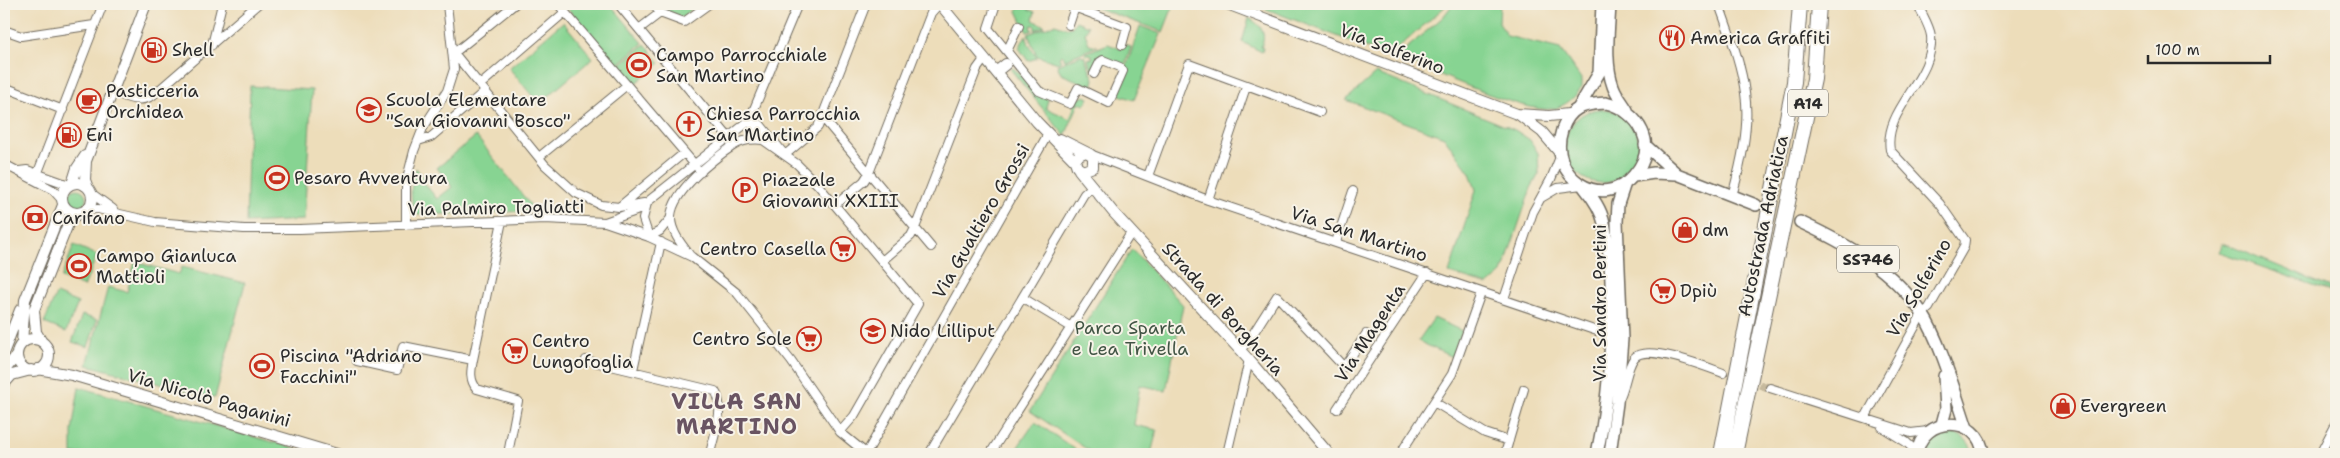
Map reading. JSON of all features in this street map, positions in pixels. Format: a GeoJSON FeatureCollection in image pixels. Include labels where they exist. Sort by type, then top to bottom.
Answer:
{"type":"FeatureCollection","features":[{"type":"Feature","properties":{"kind":"highway","name":"Autostrada Adriatica"},"geometry":{"type":"LineString","coordinates":[[1721,454],[1794,82],[1800,4]]}},
{"type":"Feature","properties":{"kind":"highway","name":"Autostrada Adriatica"},"geometry":{"type":"LineString","coordinates":[[1735,454],[1814,79],[1819,4]]}},
{"type":"Feature","properties":{"kind":"main road"},"geometry":{"type":"LineString","coordinates":[[4,384],[12,375],[35,370],[46,363],[48,354],[36,332],[34,310],[68,224],[91,202],[85,180],[86,162],[146,4]]}},
{"type":"Feature","properties":{"kind":"main road","name":"Strada di Borgheria"},"geometry":{"type":"LineString","coordinates":[[940,4],[1132,233],[1249,360],[1329,454]]}},
{"type":"Feature","properties":{"kind":"main road","name":"Via Solferino"},"geometry":{"type":"LineString","coordinates":[[1227,4],[1517,114],[1542,132],[1559,154]]}},
{"type":"Feature","properties":{"kind":"main road"},"geometry":{"type":"LineString","coordinates":[[1559,154],[1559,139],[1569,114],[1579,107],[1599,73],[1602,4]]}},
{"type":"Feature","properties":{"kind":"main road"},"geometry":{"type":"LineString","coordinates":[[1610,4],[1608,59],[1614,88],[1628,112],[1637,121],[1643,132],[1645,145],[1677,174]]}},
{"type":"Feature","properties":{"kind":"main road"},"geometry":{"type":"LineString","coordinates":[[996,72],[1010,62]]}},
{"type":"Feature","properties":{"kind":"main road"},"geometry":{"type":"LineString","coordinates":[[1579,107],[1606,103],[1628,112]]}},
{"type":"Feature","properties":{"kind":"main road","name":"Via Solferino"},"geometry":{"type":"LineString","coordinates":[[1517,114],[1550,116],[1569,114]]}},
{"type":"Feature","properties":{"kind":"main road"},"geometry":{"type":"LineString","coordinates":[[4,352],[62,202],[63,191],[70,184],[100,126]]}},
{"type":"Feature","properties":{"kind":"main road"},"geometry":{"type":"LineString","coordinates":[[1048,134],[1088,153],[1094,161],[1093,186]]}},
{"type":"Feature","properties":{"kind":"main road","name":"Via Sandro Pertini"},"geometry":{"type":"LineString","coordinates":[[1610,454],[1617,403],[1622,339],[1617,222],[1618,204],[1630,180],[1640,167],[1645,145]]}},
{"type":"Feature","properties":{"kind":"main road"},"geometry":{"type":"LineString","coordinates":[[1088,153],[1079,155],[1077,166],[1087,172],[1094,166]]}},
{"type":"Feature","properties":{"kind":"main road","name":"Via Sandro Pertini"},"geometry":{"type":"LineString","coordinates":[[1559,154],[1564,168],[1572,178],[1583,186],[1598,206],[1604,222],[1610,288],[1609,363],[1597,454]]}},
{"type":"Feature","properties":{"kind":"main road"},"geometry":{"type":"LineString","coordinates":[[1583,186],[1608,190],[1630,180],[1654,173],[1677,174],[1756,205]]}},
{"type":"Feature","properties":{"kind":"main road"},"geometry":{"type":"LineString","coordinates":[[70,184],[81,183],[89,190]]}},
{"type":"Feature","properties":{"kind":"main road"},"geometry":{"type":"LineString","coordinates":[[62,202],[69,211],[82,212]]}},
{"type":"Feature","properties":{"kind":"main road","name":"SS746"},"geometry":{"type":"LineString","coordinates":[[1800,222],[1845,243],[1871,261],[1901,287],[1922,314],[1943,361],[1966,428],[1979,442],[1985,453]]}},
{"type":"Feature","properties":{"kind":"main road"},"geometry":{"type":"LineString","coordinates":[[4,371],[17,355],[22,343],[25,300]]}},
{"type":"Feature","properties":{"kind":"main road"},"geometry":{"type":"LineString","coordinates":[[22,343],[32,339],[42,342]]}},
{"type":"Feature","properties":{"kind":"main road","name":"Via Nicolò Paganini"},"geometry":{"type":"LineString","coordinates":[[48,354],[56,365],[72,375]]}},
{"type":"Feature","properties":{"kind":"main road"},"geometry":{"type":"LineString","coordinates":[[17,355],[23,367],[35,370]]}},
{"type":"Feature","properties":{"kind":"main road","name":"SS746"},"geometry":{"type":"LineString","coordinates":[[1942,424],[1946,409],[1943,361]]}},
{"type":"Feature","properties":{"kind":"main road","name":"Via Nicolò Paganini"},"geometry":{"type":"LineString","coordinates":[[35,370],[72,375],[337,454]]}},
{"type":"Feature","properties":{"kind":"main road"},"geometry":{"type":"LineString","coordinates":[[1917,453],[1919,444],[1928,431],[1942,424],[1959,425],[1966,428]]}},
{"type":"Feature","properties":{"kind":"street"},"geometry":{"type":"LineString","coordinates":[[36,177],[103,4]]}},
{"type":"Feature","properties":{"kind":"street"},"geometry":{"type":"LineString","coordinates":[[212,45],[222,4]]}},
{"type":"Feature","properties":{"kind":"street"},"geometry":{"type":"LineString","coordinates":[[113,92],[136,100],[144,100],[152,96],[258,4]]}},
{"type":"Feature","properties":{"kind":"street"},"geometry":{"type":"LineString","coordinates":[[406,225],[406,182],[418,141],[423,128],[447,91],[454,68],[454,53],[447,4]]}},
{"type":"Feature","properties":{"kind":"street"},"geometry":{"type":"LineString","coordinates":[[454,53],[515,4]]}},
{"type":"Feature","properties":{"kind":"street"},"geometry":{"type":"LineString","coordinates":[[558,4],[701,172]]}},
{"type":"Feature","properties":{"kind":"street"},"geometry":{"type":"LineString","coordinates":[[618,4],[735,144]]}},
{"type":"Feature","properties":{"kind":"street"},"geometry":{"type":"LineString","coordinates":[[653,4],[660,13],[684,22],[709,4]]}},
{"type":"Feature","properties":{"kind":"street"},"geometry":{"type":"LineString","coordinates":[[605,222],[636,212],[749,121],[798,4]]}},
{"type":"Feature","properties":{"kind":"street"},"geometry":{"type":"LineString","coordinates":[[785,155],[818,127],[823,118],[866,4]]}},
{"type":"Feature","properties":{"kind":"street"},"geometry":{"type":"LineString","coordinates":[[840,201],[864,181],[869,173],[931,13],[940,4]]}},
{"type":"Feature","properties":{"kind":"street"},"geometry":{"type":"LineString","coordinates":[[996,4],[988,28],[1007,51],[1010,62],[1039,91],[1070,104],[1078,88],[1110,103],[1123,71],[1120,67],[1103,60],[1094,74]]}},
{"type":"Feature","properties":{"kind":"street"},"geometry":{"type":"LineString","coordinates":[[1066,4],[1127,27],[1122,45]]}},
{"type":"Feature","properties":{"kind":"street"},"geometry":{"type":"LineString","coordinates":[[1719,4],[1740,68],[1745,94],[1744,132],[1732,196]]}},
{"type":"Feature","properties":{"kind":"street","name":"Via Solferino"},"geometry":{"type":"LineString","coordinates":[[1868,417],[1922,314],[1928,308],[1964,247],[1965,240],[1940,204],[1890,150],[1888,139],[1894,122],[1923,71],[1931,48],[1931,34],[1919,7],[1921,4]]}},
{"type":"Feature","properties":{"kind":"street"},"geometry":{"type":"LineString","coordinates":[[1069,25],[1076,7]]}},
{"type":"Feature","properties":{"kind":"street"},"geometry":{"type":"LineString","coordinates":[[418,141],[430,136],[565,12]]}},
{"type":"Feature","properties":{"kind":"street"},"geometry":{"type":"LineString","coordinates":[[639,29],[660,13]]}},
{"type":"Feature","properties":{"kind":"street"},"geometry":{"type":"LineString","coordinates":[[4,30],[21,36],[94,25]]}},
{"type":"Feature","properties":{"kind":"street"},"geometry":{"type":"LineString","coordinates":[[1007,51],[1019,26]]}},
{"type":"Feature","properties":{"kind":"street"},"geometry":{"type":"LineString","coordinates":[[454,53],[539,157],[576,193],[601,204],[619,207],[648,202]]}},
{"type":"Feature","properties":{"kind":"street"},"geometry":{"type":"LineString","coordinates":[[882,261],[911,236],[977,69],[985,58]]}},
{"type":"Feature","properties":{"kind":"street"},"geometry":{"type":"LineString","coordinates":[[1148,176],[1189,64],[1246,87],[1320,112]]}},
{"type":"Feature","properties":{"kind":"street"},"geometry":{"type":"LineString","coordinates":[[454,68],[473,76]]}},
{"type":"Feature","properties":{"kind":"street"},"geometry":{"type":"LineString","coordinates":[[539,157],[627,85]]}},
{"type":"Feature","properties":{"kind":"street"},"geometry":{"type":"LineString","coordinates":[[1208,200],[1246,87]]}},
{"type":"Feature","properties":{"kind":"street"},"geometry":{"type":"LineString","coordinates":[[4,88],[63,110]]}},
{"type":"Feature","properties":{"kind":"street"},"geometry":{"type":"LineString","coordinates":[[823,118],[931,247]]}},
{"type":"Feature","properties":{"kind":"street"},"geometry":{"type":"LineString","coordinates":[[749,121],[763,140],[785,155],[818,185],[918,304],[854,416],[840,432]]}},
{"type":"Feature","properties":{"kind":"street"},"geometry":{"type":"LineString","coordinates":[[749,121],[760,124],[785,155]]}},
{"type":"Feature","properties":{"kind":"street","name":"Via Gualtiero Grossi"},"geometry":{"type":"LineString","coordinates":[[867,454],[1048,134]]}},
{"type":"Feature","properties":{"kind":"street"},"geometry":{"type":"LineString","coordinates":[[648,202],[643,219],[649,237],[660,231],[671,218],[676,200],[701,172],[735,144],[756,139],[763,140]]}},
{"type":"Feature","properties":{"kind":"street"},"geometry":{"type":"LineString","coordinates":[[619,207],[684,153]]}},
{"type":"Feature","properties":{"kind":"street","name":"Via San Martino"},"geometry":{"type":"LineString","coordinates":[[1088,153],[1208,200],[1597,331]]}},
{"type":"Feature","properties":{"kind":"street"},"geometry":{"type":"LineString","coordinates":[[1504,299],[1539,199],[1551,179],[1559,154]]}},
{"type":"Feature","properties":{"kind":"street"},"geometry":{"type":"LineString","coordinates":[[1094,166],[1112,162]]}},
{"type":"Feature","properties":{"kind":"street"},"geometry":{"type":"LineString","coordinates":[[4,164],[19,171],[24,176],[70,184]]}},
{"type":"Feature","properties":{"kind":"street"},"geometry":{"type":"LineString","coordinates":[[36,177],[53,190],[62,202]]}},
{"type":"Feature","properties":{"kind":"street"},"geometry":{"type":"LineString","coordinates":[[929,454],[1084,194],[1093,186]]}},
{"type":"Feature","properties":{"kind":"street"},"geometry":{"type":"LineString","coordinates":[[1539,199],[1558,188],[1583,186]]}},
{"type":"Feature","properties":{"kind":"street","name":"Via Palmiro Togliatti"},"geometry":{"type":"LineString","coordinates":[[89,190],[119,213]]}},
{"type":"Feature","properties":{"kind":"street"},"geometry":{"type":"LineString","coordinates":[[1336,242],[1353,191]]}},
{"type":"Feature","properties":{"kind":"street","name":"Via Palmiro Togliatti"},"geometry":{"type":"LineString","coordinates":[[82,212],[98,209],[155,222],[227,229],[300,229],[573,219],[605,222],[662,242],[692,257],[723,281],[744,301],[791,361],[840,432],[867,454]]}},
{"type":"Feature","properties":{"kind":"street"},"geometry":{"type":"LineString","coordinates":[[671,218],[678,239],[692,257]]}},
{"type":"Feature","properties":{"kind":"street"},"geometry":{"type":"LineString","coordinates":[[502,221],[472,360],[471,375],[473,385],[477,389],[518,401],[508,454]]}},
{"type":"Feature","properties":{"kind":"street"},"geometry":{"type":"LineString","coordinates":[[990,454],[1132,233]]}},
{"type":"Feature","properties":{"kind":"street"},"geometry":{"type":"LineString","coordinates":[[633,370],[662,242]]}},
{"type":"Feature","properties":{"kind":"street","name":"Via Magenta"},"geometry":{"type":"LineString","coordinates":[[1337,409],[1427,273]]}},
{"type":"Feature","properties":{"kind":"street"},"geometry":{"type":"LineString","coordinates":[[1400,454],[1452,374],[1461,354],[1481,293]]}},
{"type":"Feature","properties":{"kind":"street"},"geometry":{"type":"LineString","coordinates":[[1240,350],[1250,340],[1277,296],[1344,367],[1366,334]]}},
{"type":"Feature","properties":{"kind":"street"},"geometry":{"type":"LineString","coordinates":[[1023,298],[1071,327]]}},
{"type":"Feature","properties":{"kind":"street"},"geometry":{"type":"LineString","coordinates":[[357,361],[397,370],[403,346],[472,360]]}},
{"type":"Feature","properties":{"kind":"street"},"geometry":{"type":"LineString","coordinates":[[1617,403],[1625,388],[1631,363],[1635,356],[1642,353],[1651,352],[1724,373]]}},
{"type":"Feature","properties":{"kind":"street"},"geometry":{"type":"LineString","coordinates":[[586,360],[716,391],[720,398],[720,406],[710,454]]}},
{"type":"Feature","properties":{"kind":"street"},"geometry":{"type":"LineString","coordinates":[[1227,454],[1249,360]]}},
{"type":"Feature","properties":{"kind":"street"},"geometry":{"type":"LineString","coordinates":[[1770,388],[1868,417],[1911,433],[1928,431]]}},
{"type":"Feature","properties":{"kind":"street"},"geometry":{"type":"LineString","coordinates":[[1504,454],[1524,389]]}},
{"type":"Feature","properties":{"kind":"street"},"geometry":{"type":"LineString","coordinates":[[1434,402],[1485,433],[1509,440]]}},
{"type":"Feature","properties":{"kind":"street"},"geometry":{"type":"LineString","coordinates":[[1868,417],[1906,442],[1917,453]]}},
{"type":"Feature","properties":{"kind":"street"},"geometry":{"type":"LineString","coordinates":[[2320,454],[2336,422]]}},
{"type":"Feature","properties":{"kind":"street"},"geometry":{"type":"LineString","coordinates":[[1315,438],[1336,454]]}},
{"type":"Feature","properties":{"kind":"green space"},"geometry":{"type":"Polygon","coordinates":[[[564,4],[610,4],[643,43],[616,66],[564,4]]]}},
{"type":"Feature","properties":{"kind":"green space"},"geometry":{"type":"Polygon","coordinates":[[[658,4],[698,4],[681,18],[658,4]]]}},
{"type":"Feature","properties":{"kind":"green space"},"geometry":{"type":"Polygon","coordinates":[[[1086,4],[1174,4],[1163,32],[1086,4]]]}},
{"type":"Feature","properties":{"kind":"green space"},"geometry":{"type":"Polygon","coordinates":[[[1253,4],[1448,4],[1389,56],[1253,4]]]}},
{"type":"Feature","properties":{"kind":"green space"},"geometry":{"type":"Polygon","coordinates":[[[1453,4],[1500,4],[1499,23],[1507,36],[1560,49],[1582,80],[1582,87],[1565,104],[1552,109],[1539,109],[1499,98],[1398,57],[1443,17],[1453,4]]]}},
{"type":"Feature","properties":{"kind":"green space"},"geometry":{"type":"Polygon","coordinates":[[[1020,5],[1035,12],[1033,20],[1045,26],[1035,30],[1035,25],[1032,25],[1030,28],[1033,30],[1027,32],[1017,11],[1020,5]]]}},
{"type":"Feature","properties":{"kind":"green space"},"geometry":{"type":"Polygon","coordinates":[[[1249,18],[1262,30],[1262,52],[1242,42],[1249,18]]]}},
{"type":"Feature","properties":{"kind":"green space"},"geometry":{"type":"Polygon","coordinates":[[[1076,21],[1088,26],[1085,33],[1089,44],[1097,46],[1064,60],[1064,57],[1061,55],[1059,58],[1061,61],[1058,63],[1037,56],[1028,34],[1055,24],[1067,28],[1072,27],[1076,21]]]}},
{"type":"Feature","properties":{"kind":"green space"},"geometry":{"type":"Polygon","coordinates":[[[563,22],[593,58],[539,104],[509,68],[563,22]]]}},
{"type":"Feature","properties":{"kind":"green space"},"geometry":{"type":"Polygon","coordinates":[[[1140,26],[1161,34],[1134,100],[1117,94],[1140,26]]]}},
{"type":"Feature","properties":{"kind":"green space"},"geometry":{"type":"Polygon","coordinates":[[[1026,35],[1029,45],[1037,58],[1028,61],[1019,48],[1026,35]]]}},
{"type":"Feature","properties":{"kind":"green space","name":"Campo Parrocchiale San Martino"},"geometry":{"type":"Polygon","coordinates":[[[645,44],[660,63],[632,86],[617,67],[645,44]]]}},
{"type":"Feature","properties":{"kind":"green space"},"geometry":{"type":"Polygon","coordinates":[[[1108,44],[1121,49],[1126,45],[1131,47],[1124,67],[1106,59],[1093,71],[1088,61],[1089,58],[1092,59],[1092,55],[1088,54],[1086,56],[1085,53],[1108,44]]]}},
{"type":"Feature","properties":{"kind":"green space"},"geometry":{"type":"Polygon","coordinates":[[[1081,55],[1084,56],[1094,79],[1092,87],[1061,74],[1057,65],[1081,55]]]}},
{"type":"Feature","properties":{"kind":"green space"},"geometry":{"type":"Polygon","coordinates":[[[1013,68],[1048,99],[1046,108],[1070,119],[1077,99],[1085,96],[1089,98],[1085,105],[1079,103],[1065,136],[1011,70],[1013,68]]]}},
{"type":"Feature","properties":{"kind":"green space"},"geometry":{"type":"Polygon","coordinates":[[[1376,73],[1515,130],[1530,140],[1538,153],[1539,174],[1531,188],[1502,273],[1488,285],[1449,273],[1476,190],[1470,173],[1444,137],[1346,100],[1376,73]]]}},
{"type":"Feature","properties":{"kind":"green space","name":"Pesaro Avventura"},"geometry":{"type":"Polygon","coordinates":[[[250,86],[312,90],[304,220],[246,223],[250,86]]]}},
{"type":"Feature","properties":{"kind":"green space"},"geometry":{"type":"Polygon","coordinates":[[[1602,109],[1616,112],[1628,120],[1636,132],[1639,146],[1636,160],[1628,172],[1616,180],[1602,183],[1588,180],[1576,172],[1568,160],[1565,146],[1568,132],[1576,120],[1588,112],[1602,109]]]}},
{"type":"Feature","properties":{"kind":"green space"},"geometry":{"type":"Polygon","coordinates":[[[476,136],[535,211],[417,215],[411,197],[416,168],[424,178],[422,180],[437,199],[452,187],[437,168],[476,136]]]}},
{"type":"Feature","properties":{"kind":"green space"},"geometry":{"type":"Polygon","coordinates":[[[73,189],[81,189],[86,194],[84,205],[73,207],[68,202],[68,194],[73,189]]]}},
{"type":"Feature","properties":{"kind":"green space"},"geometry":{"type":"Polygon","coordinates":[[[2223,243],[2336,290],[2336,293],[2219,252],[2223,243]]]}},
{"type":"Feature","properties":{"kind":"green space","name":"Campo Gianluca Mattioli"},"geometry":{"type":"Polygon","coordinates":[[[74,245],[97,255],[84,287],[61,278],[74,245]]]}},
{"type":"Feature","properties":{"kind":"green space","name":"Parco Sparta e Lea Trivella"},"geometry":{"type":"Polygon","coordinates":[[[1132,249],[1183,305],[1166,391],[1140,385],[1134,425],[1157,430],[1151,454],[1094,454],[1030,411],[1132,249]]]}},
{"type":"Feature","properties":{"kind":"green space"},"geometry":{"type":"Polygon","coordinates":[[[135,262],[179,274],[182,267],[245,283],[215,398],[87,365],[108,287],[127,292],[135,262]]]}},
{"type":"Feature","properties":{"kind":"green space"},"geometry":{"type":"Polygon","coordinates":[[[56,294],[78,303],[66,332],[44,323],[56,294]]]}},
{"type":"Feature","properties":{"kind":"green space"},"geometry":{"type":"Polygon","coordinates":[[[82,315],[97,320],[88,347],[72,342],[82,315]]]}},
{"type":"Feature","properties":{"kind":"green space"},"geometry":{"type":"Polygon","coordinates":[[[1434,318],[1462,331],[1452,357],[1418,341],[1434,318]]]}},
{"type":"Feature","properties":{"kind":"green space"},"geometry":{"type":"Polygon","coordinates":[[[79,387],[315,454],[72,454],[72,431],[79,387]]]}},
{"type":"Feature","properties":{"kind":"green space"},"geometry":{"type":"Polygon","coordinates":[[[1035,422],[1082,454],[1013,454],[1035,422]]]}},
{"type":"Feature","properties":{"kind":"green space"},"geometry":{"type":"Polygon","coordinates":[[[1945,433],[1955,434],[1964,438],[1972,449],[1973,454],[1926,454],[1934,439],[1945,433]]]}},
{"type":"Feature","properties":{"kind":"tunnel"},"geometry":{"type":"LineString","coordinates":[[1748,381],[1770,388]]}},
{"type":"Feature","properties":{"kind":"place","name":"America Graffiti"},"geometry":{"type":"Point","coordinates":[1672,38]}},
{"type":"Feature","properties":{"kind":"place","name":"Shell"},"geometry":{"type":"Point","coordinates":[154,50]}},
{"type":"Feature","properties":{"kind":"place","name":"Campo Parrocchiale San Martino"},"geometry":{"type":"Point","coordinates":[639,65]}},
{"type":"Feature","properties":{"kind":"place","name":"Pasticceria Orchidea"},"geometry":{"type":"Point","coordinates":[89,101]}},
{"type":"Feature","properties":{"kind":"place","name":"Scuola Elementare \"San Giovanni Bosco\""},"geometry":{"type":"Point","coordinates":[369,110]}},
{"type":"Feature","properties":{"kind":"place","name":"Chiesa Parrocchia San Martino"},"geometry":{"type":"Point","coordinates":[689,124]}},
{"type":"Feature","properties":{"kind":"place","name":"Eni"},"geometry":{"type":"Point","coordinates":[69,135]}},
{"type":"Feature","properties":{"kind":"place","name":"Pesaro Avventura"},"geometry":{"type":"Point","coordinates":[277,178]}},
{"type":"Feature","properties":{"kind":"place","name":"Piazzale Giovanni XXIII"},"geometry":{"type":"Point","coordinates":[745,190]}},
{"type":"Feature","properties":{"kind":"place","name":"Carifano"},"geometry":{"type":"Point","coordinates":[35,218]}},
{"type":"Feature","properties":{"kind":"place","name":"dm"},"geometry":{"type":"Point","coordinates":[1685,230]}},
{"type":"Feature","properties":{"kind":"place","name":"Centro Casella"},"geometry":{"type":"Point","coordinates":[843,249]}},
{"type":"Feature","properties":{"kind":"place","name":"Campo Gianluca Mattioli"},"geometry":{"type":"Point","coordinates":[79,266]}},
{"type":"Feature","properties":{"kind":"place","name":"Dpiù"},"geometry":{"type":"Point","coordinates":[1663,291]}},
{"type":"Feature","properties":{"kind":"place","name":"Nido Lilliput"},"geometry":{"type":"Point","coordinates":[873,331]}},
{"type":"Feature","properties":{"kind":"place","name":"Centro Sole"},"geometry":{"type":"Point","coordinates":[809,339]}},
{"type":"Feature","properties":{"kind":"place","name":"Centro Lungofoglia"},"geometry":{"type":"Point","coordinates":[515,351]}},
{"type":"Feature","properties":{"kind":"place","name":"Piscina \"Adriano Facchini\""},"geometry":{"type":"Point","coordinates":[262,366]}},
{"type":"Feature","properties":{"kind":"place","name":"Evergreen"},"geometry":{"type":"Point","coordinates":[2063,406]}},
{"type":"Feature","properties":{"kind":"district","name":"VILLA SAN MARTINO"},"geometry":{"type":"Point","coordinates":[737,414]}}]}
